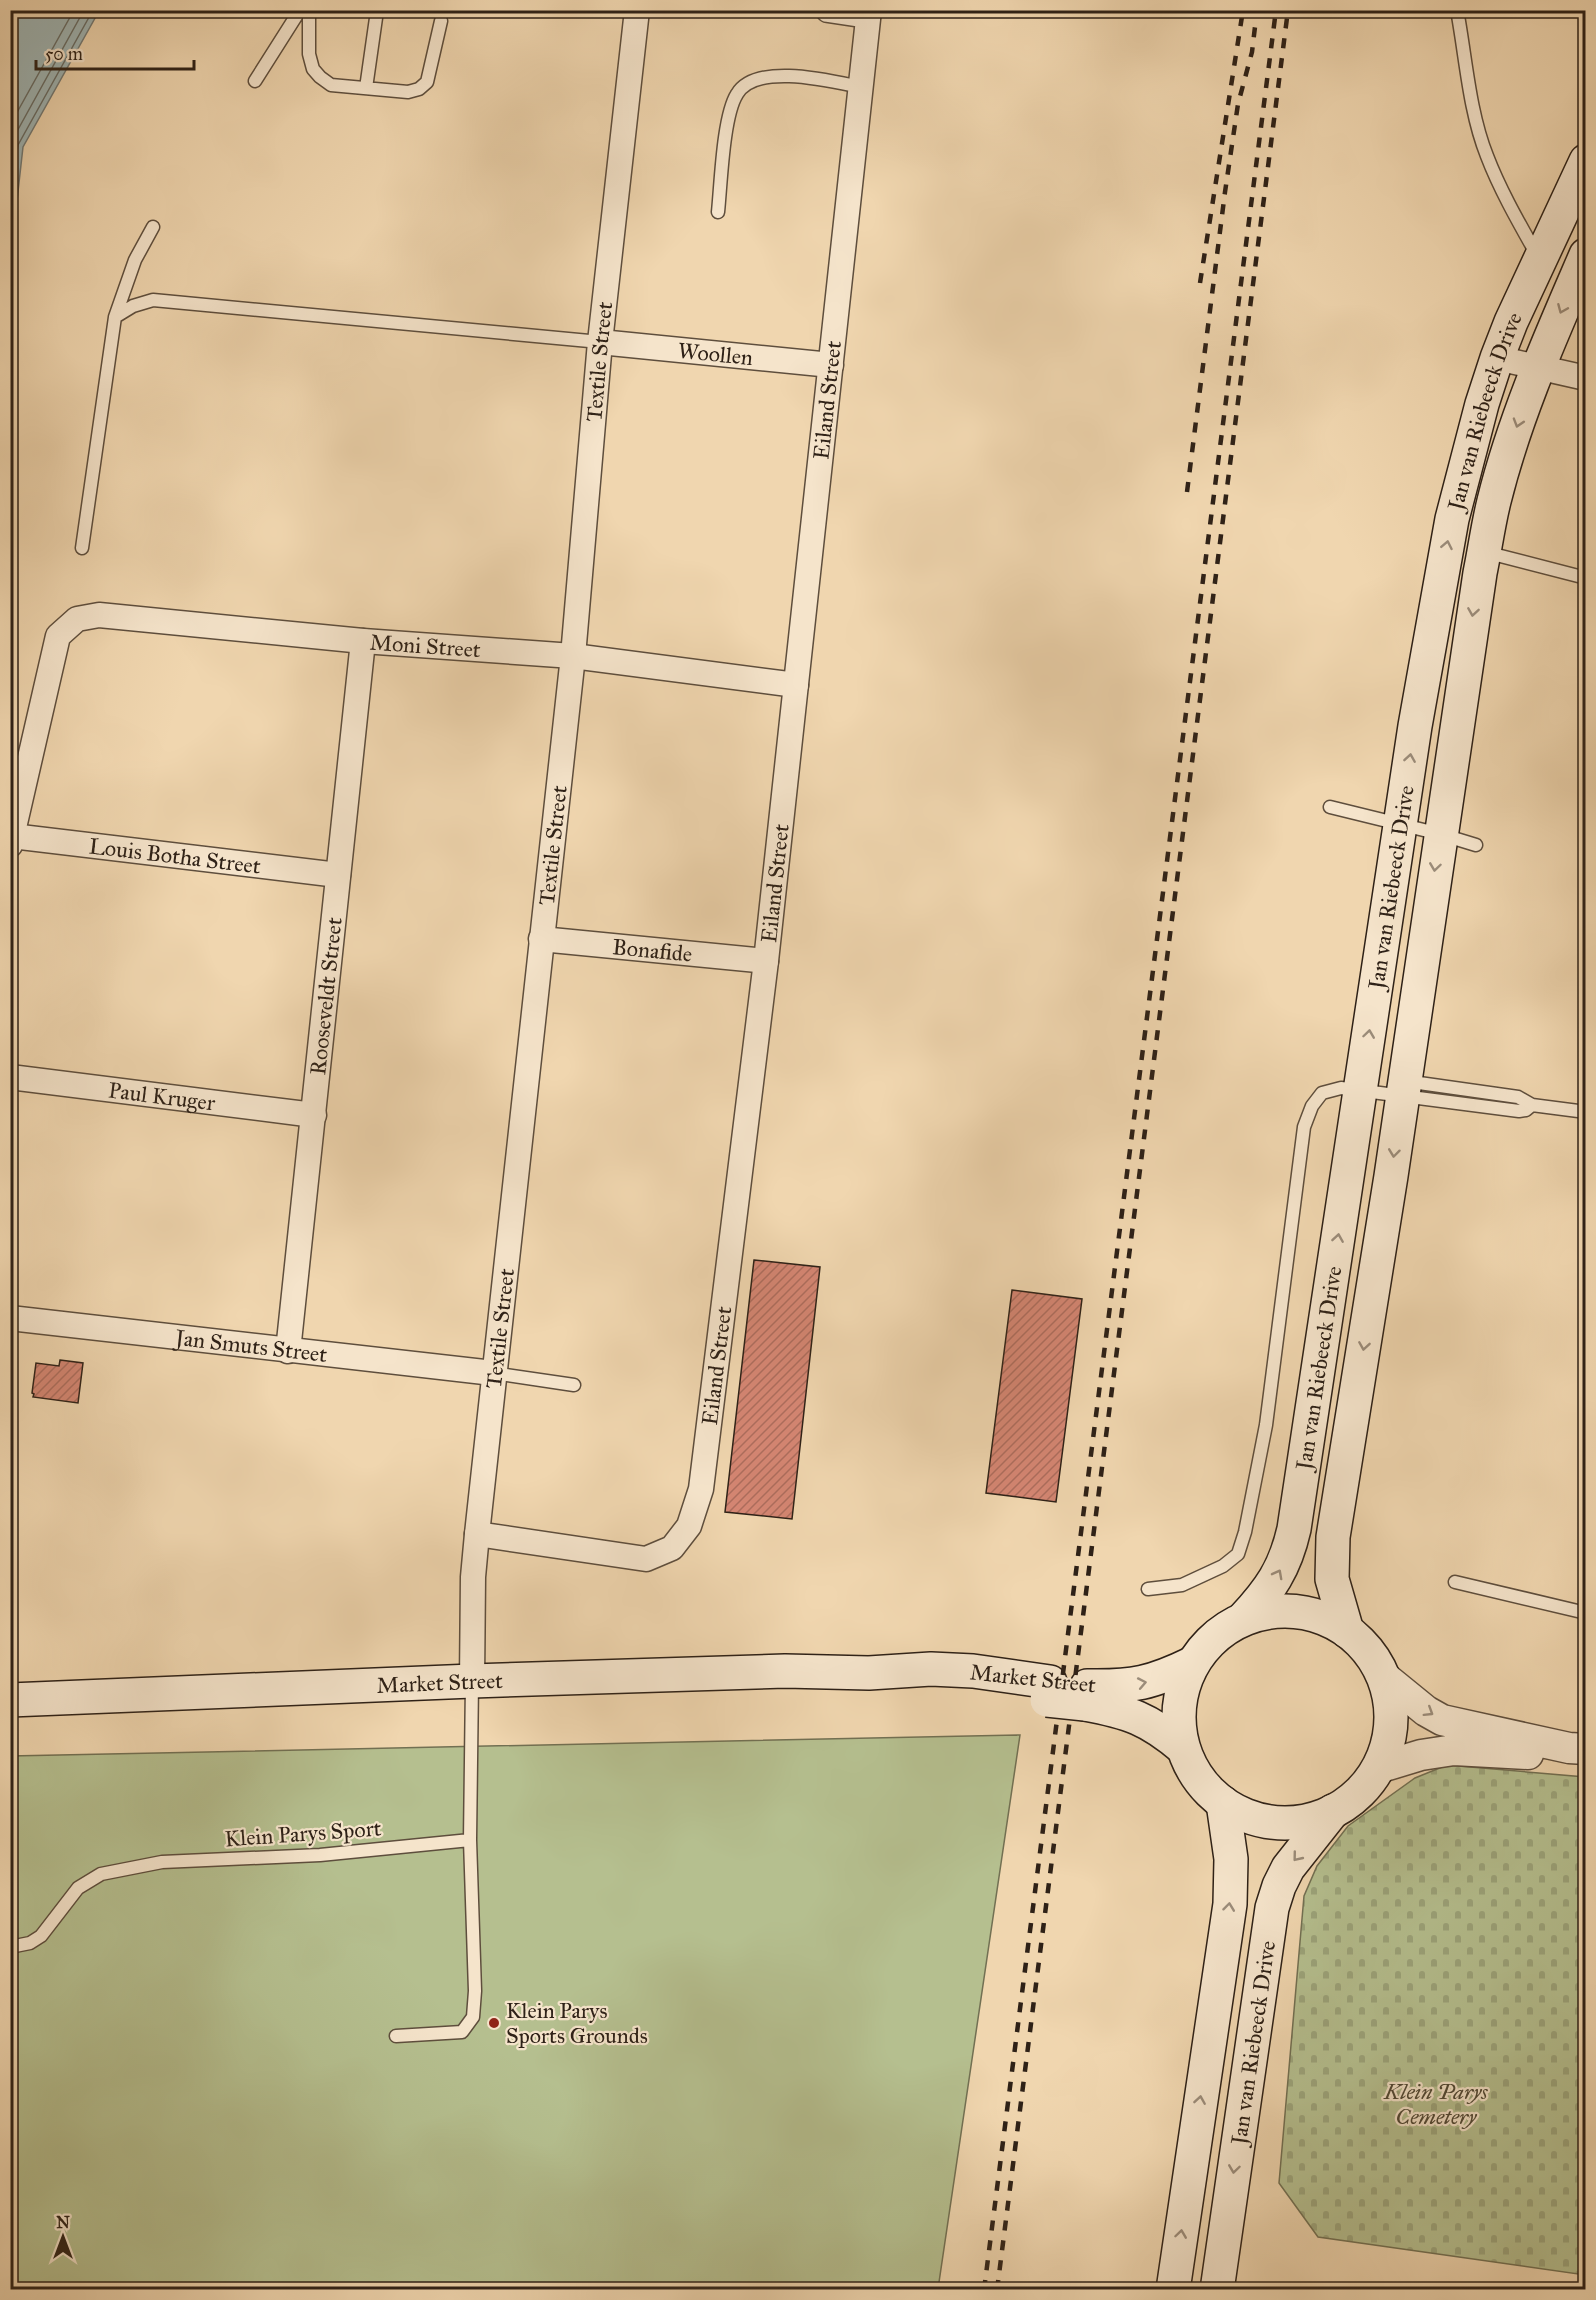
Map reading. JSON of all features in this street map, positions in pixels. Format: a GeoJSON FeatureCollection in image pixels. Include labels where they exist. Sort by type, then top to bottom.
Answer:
{"type":"FeatureCollection","features":[{"type":"Feature","properties":{"kind":"main road","name":"Jan van Riebeeck Drive"},"geometry":{"type":"LineString","coordinates":[[1243,1620],[1266,1594],[1280,1572],[1289,1550],[1415,726],[1452,519],[1497,358],[1511,322],[1586,161]]}},
{"type":"Feature","properties":{"kind":"main road","name":"Jan van Riebeeck Drive"},"geometry":{"type":"LineString","coordinates":[[1347,1631],[1332,1580],[1333,1537],[1389,1188],[1440,834],[1484,552],[1494,501],[1520,415],[1537,368],[1586,255]]}},
{"type":"Feature","properties":{"kind":"main road"},"geometry":{"type":"LineString","coordinates":[[1296,1611],[1323,1618],[1347,1631],[1369,1651],[1383,1676],[1391,1707],[1389,1738],[1378,1768],[1366,1786],[1351,1800],[1333,1811],[1306,1821],[1277,1822],[1248,1816],[1223,1803],[1206,1788],[1192,1769],[1183,1748],[1178,1719],[1182,1690],[1193,1663],[1214,1638],[1228,1627],[1243,1620],[1269,1612],[1296,1611]]}},
{"type":"Feature","properties":{"kind":"main road","name":"Market Street"},"geometry":{"type":"LineString","coordinates":[[10,1700],[472,1681],[785,1671],[870,1673],[932,1669],[973,1671],[1048,1691],[1086,1695],[1162,1678],[1193,1663]]}},
{"type":"Feature","properties":{"kind":"main road","name":"Market Street"},"geometry":{"type":"LineString","coordinates":[[1086,1695],[1145,1720],[1183,1748]]}},
{"type":"Feature","properties":{"kind":"main road","name":"Jan van Riebeeck Drive"},"geometry":{"type":"LineString","coordinates":[[1173,2289],[1230,1904],[1231,1859],[1223,1803]]}},
{"type":"Feature","properties":{"kind":"main road","name":"Jan van Riebeeck Drive"},"geometry":{"type":"LineString","coordinates":[[1217,2289],[1272,1908],[1288,1868],[1333,1811]]}},
{"type":"Feature","properties":{"kind":"street","name":"Textile Street"},"geometry":{"type":"LineString","coordinates":[[472,1681],[473,1577],[477,1534],[573,656],[600,342],[637,10]]}},
{"type":"Feature","properties":{"kind":"street"},"geometry":{"type":"LineString","coordinates":[[828,10],[868,13]]}},
{"type":"Feature","properties":{"kind":"street","name":"Eiland Street"},"geometry":{"type":"LineString","coordinates":[[477,1534],[646,1559],[672,1548],[689,1526],[701,1489],[766,961],[868,13]]}},
{"type":"Feature","properties":{"kind":"street","name":"Woollen"},"geometry":{"type":"LineString","coordinates":[[600,342],[831,365]]}},
{"type":"Feature","properties":{"kind":"street"},"geometry":{"type":"LineString","coordinates":[[1497,358],[1586,378]]}},
{"type":"Feature","properties":{"kind":"street","name":"Moni Street"},"geometry":{"type":"LineString","coordinates":[[11,840],[58,636],[77,619],[99,615],[363,641],[573,656],[796,685]]}},
{"type":"Feature","properties":{"kind":"street","name":"Rooseveldt Street"},"geometry":{"type":"LineString","coordinates":[[288,1351],[363,641]]}},
{"type":"Feature","properties":{"kind":"street","name":"Louis Botha Street"},"geometry":{"type":"LineString","coordinates":[[11,840],[338,875]]}},
{"type":"Feature","properties":{"kind":"street","name":"Bonafide"},"geometry":{"type":"LineString","coordinates":[[542,939],[766,961]]}},
{"type":"Feature","properties":{"kind":"street","name":"Paul Kruger"},"geometry":{"type":"LineString","coordinates":[[10,1077],[314,1115]]}},
{"type":"Feature","properties":{"kind":"street","name":"Jan Smuts Street"},"geometry":{"type":"LineString","coordinates":[[10,1318],[493,1373]]}},
{"type":"Feature","properties":{"kind":"street"},"geometry":{"type":"LineString","coordinates":[[1383,1676],[1426,1711],[1442,1720],[1577,1749]]}},
{"type":"Feature","properties":{"kind":"street"},"geometry":{"type":"LineString","coordinates":[[1378,1768],[1437,1751],[1517,1754],[1577,1749]]}},
{"type":"Feature","properties":{"kind":"lane"},"geometry":{"type":"LineString","coordinates":[[255,81],[300,10]]}},
{"type":"Feature","properties":{"kind":"lane"},"geometry":{"type":"LineString","coordinates":[[309,10],[309,54],[313,69],[320,77],[332,85],[408,92],[419,89],[427,82],[441,21]]}},
{"type":"Feature","properties":{"kind":"lane"},"geometry":{"type":"LineString","coordinates":[[1457,10],[1474,108],[1486,154],[1540,260]]}},
{"type":"Feature","properties":{"kind":"lane"},"geometry":{"type":"LineString","coordinates":[[366,88],[377,11]]}},
{"type":"Feature","properties":{"kind":"lane"},"geometry":{"type":"LineString","coordinates":[[718,212],[730,110],[738,92],[753,82],[770,77],[802,76],[861,87]]}},
{"type":"Feature","properties":{"kind":"lane"},"geometry":{"type":"LineString","coordinates":[[82,548],[115,317],[135,260],[153,227]]}},
{"type":"Feature","properties":{"kind":"lane"},"geometry":{"type":"LineString","coordinates":[[115,317],[133,306],[153,300],[600,342]]}},
{"type":"Feature","properties":{"kind":"lane"},"geometry":{"type":"LineString","coordinates":[[1484,552],[1584,578],[1586,564]]}},
{"type":"Feature","properties":{"kind":"lane"},"geometry":{"type":"LineString","coordinates":[[1330,807],[1476,845]]}},
{"type":"Feature","properties":{"kind":"lane"},"geometry":{"type":"LineString","coordinates":[[1148,1589],[1182,1585],[1223,1566],[1238,1554],[1245,1532],[1266,1425],[1304,1127],[1312,1106],[1322,1093],[1341,1088],[1360,1091],[1403,1088],[1518,1097],[1532,1105],[1586,1112]]}},
{"type":"Feature","properties":{"kind":"lane"},"geometry":{"type":"LineString","coordinates":[[493,1373],[574,1385]]}},
{"type":"Feature","properties":{"kind":"lane"},"geometry":{"type":"LineString","coordinates":[[1455,1582],[1586,1613]]}},
{"type":"Feature","properties":{"kind":"lane"},"geometry":{"type":"LineString","coordinates":[[396,2036],[462,2032],[473,2017],[470,1840],[472,1681]]}},
{"type":"Feature","properties":{"kind":"lane","name":"Klein Parys Sport"},"geometry":{"type":"LineString","coordinates":[[10,1947],[30,1943],[41,1936],[78,1888],[101,1874],[162,1862],[320,1855],[470,1840]]}},
{"type":"Feature","properties":{"kind":"green space","name":"Klein Parys Sports Grounds"},"geometry":{"type":"Polygon","coordinates":[[[1020,1735],[938,2289],[11,2289],[10,1756],[1020,1735]]]}},
{"type":"Feature","properties":{"kind":"green space","name":"Klein Parys Cemetery"},"geometry":{"type":"Polygon","coordinates":[[[1447,1765],[1585,1777],[1585,2275],[1318,2237],[1279,2183],[1304,1896],[1317,1866],[1348,1826],[1415,1778],[1447,1765]]]}},
{"type":"Feature","properties":{"kind":"water"},"geometry":{"type":"Polygon","coordinates":[[[11,10],[99,11],[23,147],[11,254],[11,10]]]}},
{"type":"Feature","properties":{"kind":"building"},"geometry":{"type":"Polygon","coordinates":[[[754,1260],[820,1267],[792,1519],[725,1512],[754,1260]]]}},
{"type":"Feature","properties":{"kind":"building"},"geometry":{"type":"Polygon","coordinates":[[[1012,1290],[1082,1299],[1056,1502],[986,1493],[1012,1290]]]}},
{"type":"Feature","properties":{"kind":"building"},"geometry":{"type":"Polygon","coordinates":[[[60,1360],[83,1363],[78,1403],[33,1397],[36,1363],[59,1366],[60,1360]]]}},
{"type":"Feature","properties":{"kind":"railway"},"geometry":{"type":"LineString","coordinates":[[1200,283],[1243,10]]}},
{"type":"Feature","properties":{"kind":"railway"},"geometry":{"type":"LineString","coordinates":[[1187,492],[1225,192],[1238,104],[1252,52],[1257,10]]}},
{"type":"Feature","properties":{"kind":"railway"},"geometry":{"type":"LineString","coordinates":[[984,2290],[1276,10]]}},
{"type":"Feature","properties":{"kind":"railway"},"geometry":{"type":"LineString","coordinates":[[997,2290],[1288,10]]}},
{"type":"Feature","properties":{"kind":"place","name":"Klein Parys Sports Grounds"},"geometry":{"type":"Point","coordinates":[494,2023]}}]}
